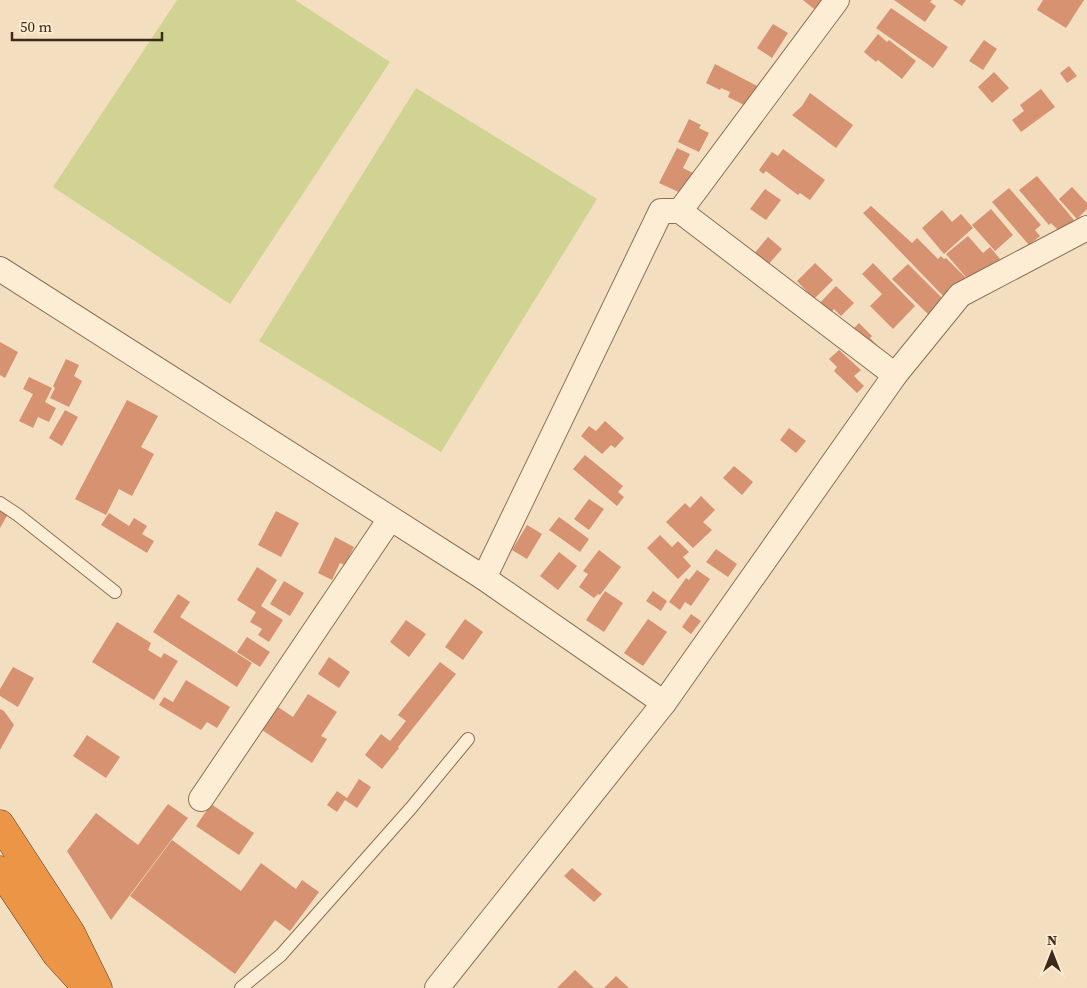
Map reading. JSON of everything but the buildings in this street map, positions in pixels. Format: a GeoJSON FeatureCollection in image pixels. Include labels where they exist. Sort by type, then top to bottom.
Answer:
{"type":"FeatureCollection","features":[{"type":"Feature","properties":{"kind":"highway"},"geometry":{"type":"LineString","coordinates":[[0,824],[71,933],[98,988]]}},
{"type":"Feature","properties":{"kind":"highway"},"geometry":{"type":"LineString","coordinates":[[0,870],[56,954],[87,988]]}},
{"type":"Feature","properties":{"kind":"street"},"geometry":{"type":"LineString","coordinates":[[680,211],[837,0]]}},
{"type":"Feature","properties":{"kind":"street"},"geometry":{"type":"LineString","coordinates":[[484,578],[661,211],[680,211],[895,375]]}},
{"type":"Feature","properties":{"kind":"street"},"geometry":{"type":"LineString","coordinates":[[437,988],[664,702],[895,375],[960,295],[1087,228]]}},
{"type":"Feature","properties":{"kind":"street"},"geometry":{"type":"LineString","coordinates":[[0,269],[484,578],[664,702]]}},
{"type":"Feature","properties":{"kind":"street"},"geometry":{"type":"LineString","coordinates":[[202,799],[390,519]]}},
{"type":"Feature","properties":{"kind":"lane"},"geometry":{"type":"LineString","coordinates":[[0,503],[18,515],[115,592]]}},
{"type":"Feature","properties":{"kind":"lane"},"geometry":{"type":"LineString","coordinates":[[241,988],[281,955],[411,808],[468,739]]}},
{"type":"Feature","properties":{"kind":"green space"},"geometry":{"type":"Polygon","coordinates":[[[177,0],[295,0],[390,62],[230,304],[53,187],[177,0]]]}},
{"type":"Feature","properties":{"kind":"green space"},"geometry":{"type":"Polygon","coordinates":[[[416,88],[597,199],[441,452],[259,341],[416,88]]]}}]}
